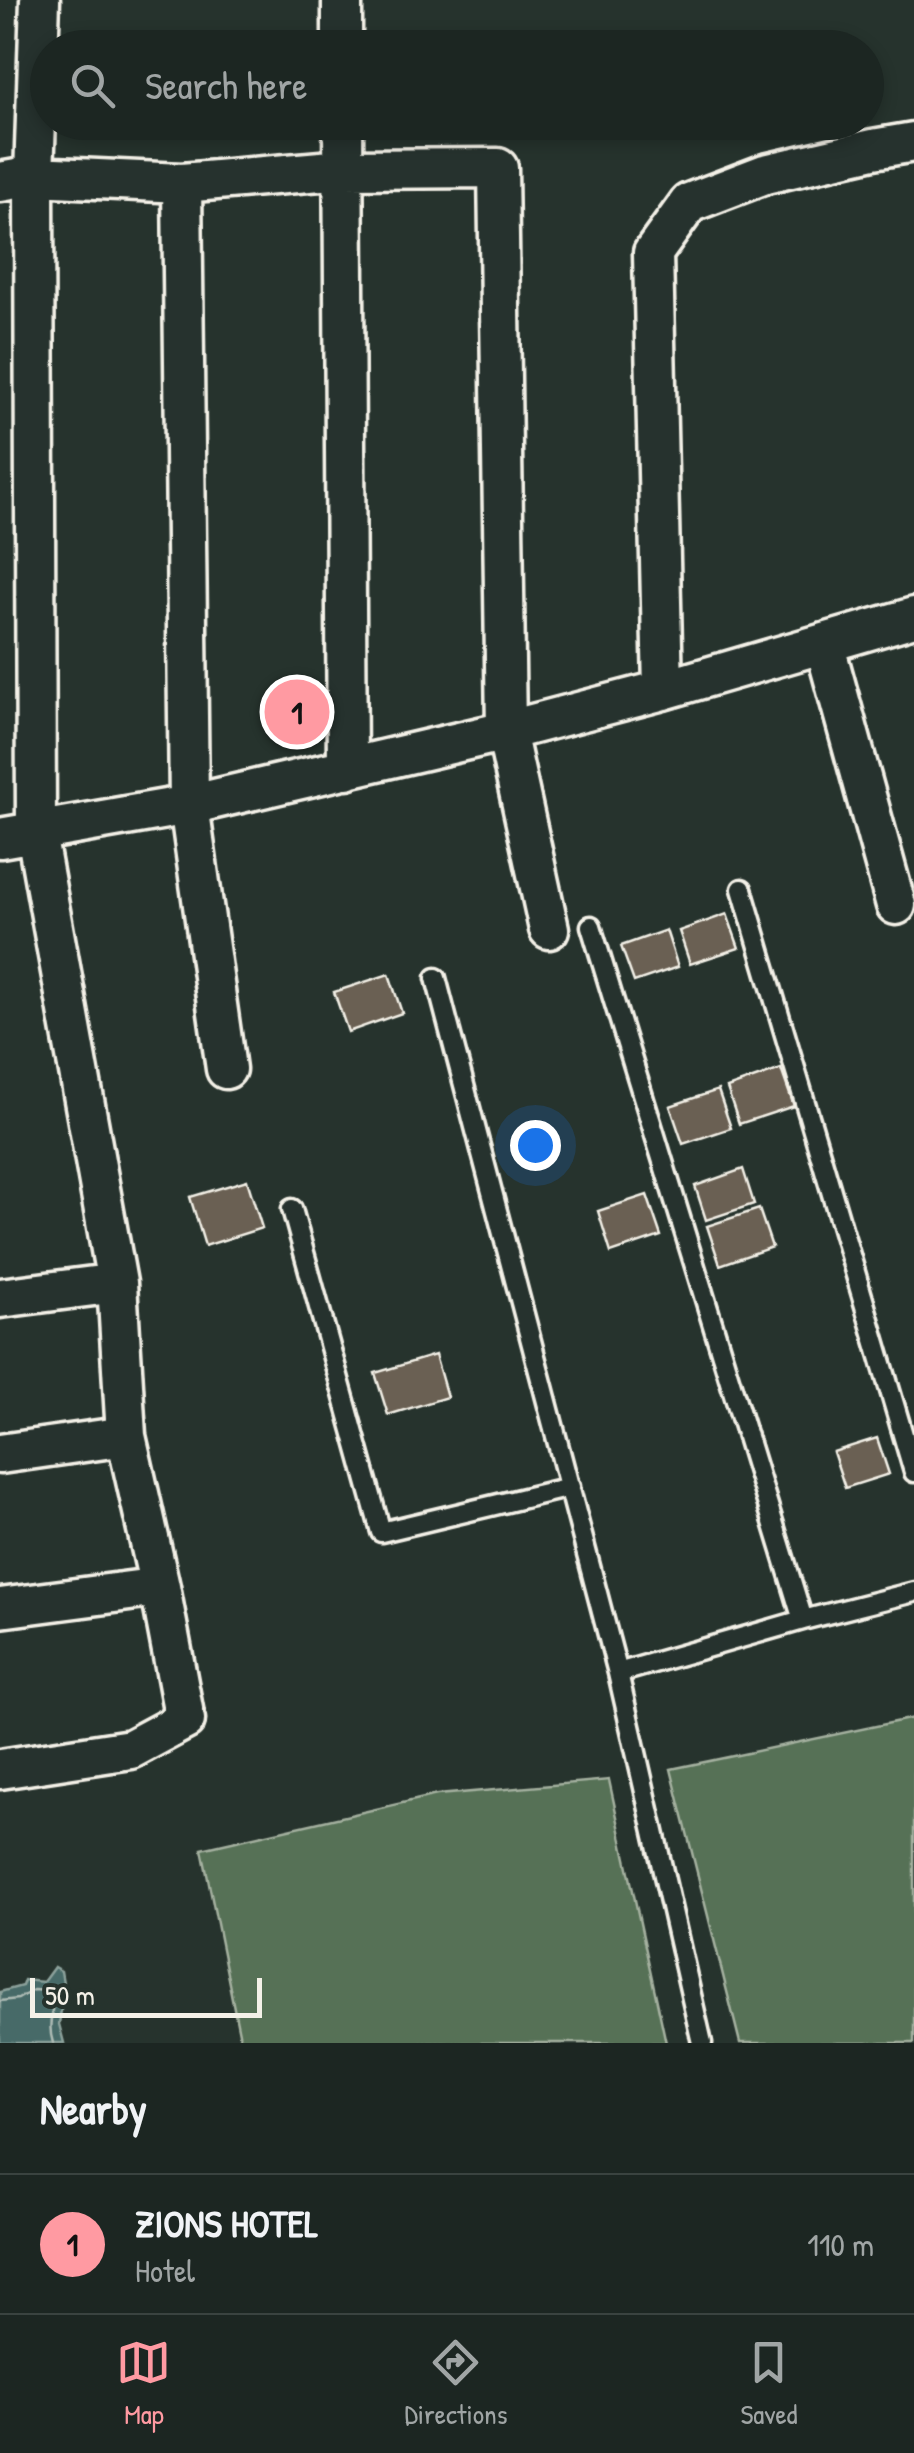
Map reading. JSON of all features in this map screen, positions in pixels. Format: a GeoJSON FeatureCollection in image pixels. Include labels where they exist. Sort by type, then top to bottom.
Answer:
{"type":"FeatureCollection","features":[{"type":"Feature","properties":{"kind":"street"},"geometry":{"type":"LineString","coordinates":[[36,30],[40,0]]}},
{"type":"Feature","properties":{"kind":"street"},"geometry":{"type":"LineString","coordinates":[[342,0],[342,30]]}},
{"type":"Feature","properties":{"kind":"street"},"geometry":{"type":"LineString","coordinates":[[0,1769],[131,1749],[185,1720],[126,1436],[117,1283],[18,835],[17,179],[30,78]]}},
{"type":"Feature","properties":{"kind":"street"},"geometry":{"type":"LineString","coordinates":[[343,140],[347,769]]}},
{"type":"Feature","properties":{"kind":"street"},"geometry":{"type":"LineString","coordinates":[[664,690],[653,253],[689,203],[765,174],[914,142]]}},
{"type":"Feature","properties":{"kind":"street"},"geometry":{"type":"LineString","coordinates":[[17,179],[182,183],[344,169],[498,168],[506,732],[549,929]]}},
{"type":"Feature","properties":{"kind":"street"},"geometry":{"type":"LineString","coordinates":[[182,183],[189,806],[226,1069]]}},
{"type":"Feature","properties":{"kind":"street"},"geometry":{"type":"LineString","coordinates":[[18,835],[189,806],[506,732],[914,616]]}},
{"type":"Feature","properties":{"kind":"street"},"geometry":{"type":"LineString","coordinates":[[824,643],[896,905]]}},
{"type":"Feature","properties":{"kind":"street"},"geometry":{"type":"LineString","coordinates":[[0,1298],[117,1283]]}},
{"type":"Feature","properties":{"kind":"street"},"geometry":{"type":"LineString","coordinates":[[0,1454],[126,1436]]}},
{"type":"Feature","properties":{"kind":"street"},"geometry":{"type":"LineString","coordinates":[[0,1608],[160,1587]]}},
{"type":"Feature","properties":{"kind":"lane"},"geometry":{"type":"LineString","coordinates":[[742,889],[914,1472]]}},
{"type":"Feature","properties":{"kind":"lane"},"geometry":{"type":"LineString","coordinates":[[591,926],[803,1620]]}},
{"type":"Feature","properties":{"kind":"lane"},"geometry":{"type":"LineString","coordinates":[[436,978],[618,1673],[702,2043]]}},
{"type":"Feature","properties":{"kind":"lane"},"geometry":{"type":"LineString","coordinates":[[292,1209],[381,1532],[570,1487]]}},
{"type":"Feature","properties":{"kind":"lane"},"geometry":{"type":"LineString","coordinates":[[618,1673],[914,1592]]}},
{"type":"Feature","properties":{"kind":"green space"},"geometry":{"type":"Polygon","coordinates":[[[914,1718],[914,2043],[740,2043],[671,1769],[914,1718]]]}},
{"type":"Feature","properties":{"kind":"green space"},"geometry":{"type":"Polygon","coordinates":[[[609,1780],[666,2043],[241,2043],[202,1849],[437,1795],[609,1780]]]}},
{"type":"Feature","properties":{"kind":"water"},"geometry":{"type":"Polygon","coordinates":[[[54,1967],[61,1971],[64,1989],[59,2024],[64,2043],[0,2043],[0,1992],[22,1986],[24,1980],[43,1982],[54,1967]]]}},
{"type":"Feature","properties":{"kind":"building"},"geometry":{"type":"Polygon","coordinates":[[[727,914],[739,948],[690,964],[679,931],[727,914]]]}},
{"type":"Feature","properties":{"kind":"building"},"geometry":{"type":"Polygon","coordinates":[[[666,930],[678,967],[634,982],[621,946],[666,930]]]}},
{"type":"Feature","properties":{"kind":"building"},"geometry":{"type":"Polygon","coordinates":[[[389,974],[402,1013],[348,1032],[334,992],[389,974]]]}},
{"type":"Feature","properties":{"kind":"building"},"geometry":{"type":"Polygon","coordinates":[[[781,1069],[794,1106],[739,1124],[727,1088],[781,1069]]]}},
{"type":"Feature","properties":{"kind":"building"},"geometry":{"type":"Polygon","coordinates":[[[718,1090],[731,1128],[683,1144],[670,1106],[718,1090]]]}},
{"type":"Feature","properties":{"kind":"building"},"geometry":{"type":"Polygon","coordinates":[[[743,1169],[754,1204],[706,1220],[695,1186],[743,1169]]]}},
{"type":"Feature","properties":{"kind":"building"},"geometry":{"type":"Polygon","coordinates":[[[247,1180],[262,1228],[205,1246],[190,1197],[247,1180]]]}},
{"type":"Feature","properties":{"kind":"building"},"geometry":{"type":"Polygon","coordinates":[[[647,1195],[661,1236],[611,1253],[598,1211],[647,1195]]]}},
{"type":"Feature","properties":{"kind":"building"},"geometry":{"type":"Polygon","coordinates":[[[759,1209],[772,1247],[720,1265],[707,1226],[759,1209]]]}},
{"type":"Feature","properties":{"kind":"building"},"geometry":{"type":"Polygon","coordinates":[[[435,1355],[447,1397],[388,1415],[375,1373],[435,1355]]]}},
{"type":"Feature","properties":{"kind":"building"},"geometry":{"type":"Polygon","coordinates":[[[877,1438],[889,1474],[845,1488],[833,1452],[877,1438]]]}},
{"type":"Feature","properties":{"kind":"place","name":"ZIONS HOTEL"},"geometry":{"type":"Point","coordinates":[297,712]}}]}
